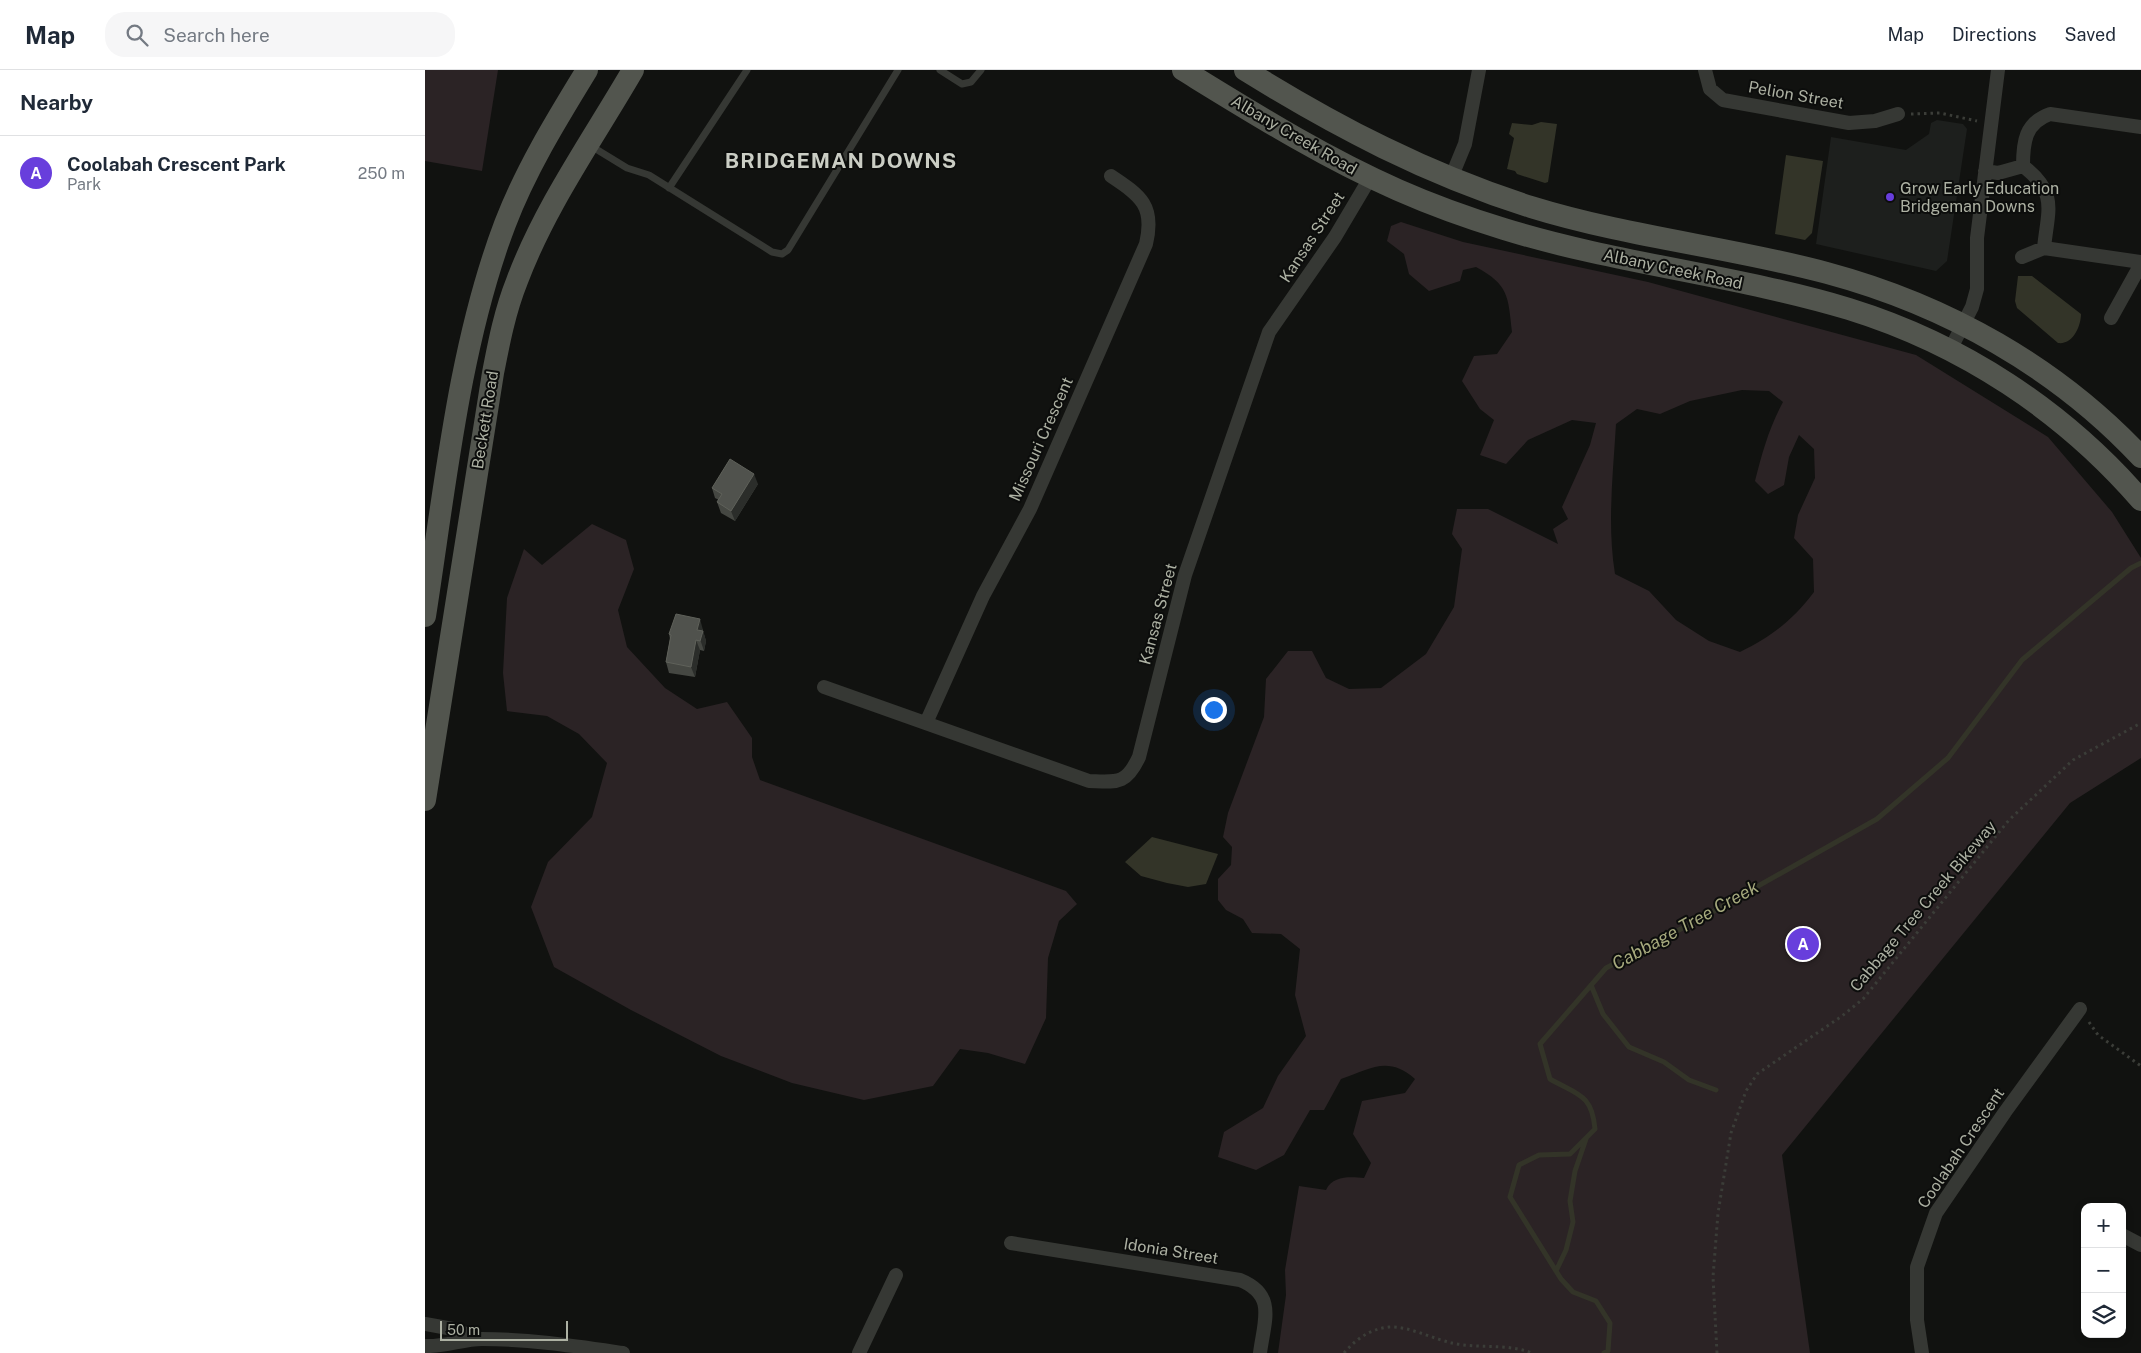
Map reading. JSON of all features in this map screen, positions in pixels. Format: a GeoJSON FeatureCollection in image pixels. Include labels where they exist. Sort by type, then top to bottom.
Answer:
{"type":"FeatureCollection","features":[{"type":"Feature","properties":{"kind":"main road","name":"Beckett Road"},"geometry":{"type":"LineString","coordinates":[[425,616],[463,381],[486,281],[506,222],[520,191],[554,125],[587,70]]}},
{"type":"Feature","properties":{"kind":"main road","name":"Beckett Road"},"geometry":{"type":"LineString","coordinates":[[425,800],[493,373],[507,312],[516,281],[544,219],[633,70]]}},
{"type":"Feature","properties":{"kind":"main road","name":"Albany Creek Road"},"geometry":{"type":"LineString","coordinates":[[1183,70],[1288,133],[1370,178],[1430,203],[1506,230],[1583,250],[1846,308],[1902,328],[1950,350],[2006,382],[2054,416],[2107,462],[2141,500]]}},
{"type":"Feature","properties":{"kind":"main road","name":"Albany Creek Road"},"geometry":{"type":"LineString","coordinates":[[1245,70],[1353,134],[1451,178],[1569,217],[1805,268],[1854,281],[1916,302],[1963,324],[2042,371],[2090,409],[2141,457]]}},
{"type":"Feature","properties":{"kind":"street"},"geometry":{"type":"LineString","coordinates":[[1451,178],[1465,144],[1479,70]]}},
{"type":"Feature","properties":{"kind":"street","name":"Pelion Street"},"geometry":{"type":"LineString","coordinates":[[1705,70],[1710,89],[1723,100],[1849,123],[1875,121],[1898,114]]}},
{"type":"Feature","properties":{"kind":"street"},"geometry":{"type":"LineString","coordinates":[[1950,350],[1977,289],[1977,238],[1998,70]]}},
{"type":"Feature","properties":{"kind":"street"},"geometry":{"type":"LineString","coordinates":[[2023,166],[2023,151],[2027,130],[2041,117],[2050,114],[2141,127]]}},
{"type":"Feature","properties":{"kind":"street"},"geometry":{"type":"LineString","coordinates":[[1985,171],[1998,173],[2023,166]]}},
{"type":"Feature","properties":{"kind":"street"},"geometry":{"type":"LineString","coordinates":[[2023,166],[2037,177],[2048,195],[2044,248]]}},
{"type":"Feature","properties":{"kind":"street","name":"Missouri Crescent"},"geometry":{"type":"LineString","coordinates":[[925,723],[983,596],[1030,509],[1146,244],[1150,227],[1147,210],[1142,199],[1111,176]]}},
{"type":"Feature","properties":{"kind":"street","name":"Kansas Street"},"geometry":{"type":"LineString","coordinates":[[824,687],[1089,781],[1116,782],[1131,773],[1139,757],[1185,575],[1269,332],[1335,237],[1370,178]]}},
{"type":"Feature","properties":{"kind":"street"},"geometry":{"type":"LineString","coordinates":[[2022,257],[2044,248],[2141,263],[2111,318]]}},
{"type":"Feature","properties":{"kind":"street","name":"Coolabah Crescent"},"geometry":{"type":"LineString","coordinates":[[1922,1353],[1917,1320],[1917,1267],[1936,1213],[2005,1112],[2080,1009]]}},
{"type":"Feature","properties":{"kind":"street"},"geometry":{"type":"LineString","coordinates":[[2126,1238],[2141,1245]]}},
{"type":"Feature","properties":{"kind":"street","name":"Idonia Street"},"geometry":{"type":"LineString","coordinates":[[1011,1243],[1240,1280],[1253,1285],[1263,1295],[1266,1311],[1260,1353]]}},
{"type":"Feature","properties":{"kind":"street"},"geometry":{"type":"LineString","coordinates":[[859,1353],[897,1275]]}},
{"type":"Feature","properties":{"kind":"street"},"geometry":{"type":"LineString","coordinates":[[425,1324],[453,1329],[479,1339]]}},
{"type":"Feature","properties":{"kind":"street"},"geometry":{"type":"LineString","coordinates":[[425,1346],[448,1346],[479,1339],[538,1340],[623,1353]]}},
{"type":"Feature","properties":{"kind":"lane"},"geometry":{"type":"LineString","coordinates":[[669,188],[747,70]]}},
{"type":"Feature","properties":{"kind":"lane"},"geometry":{"type":"LineString","coordinates":[[589,144],[624,166],[644,172],[773,252],[785,253],[898,70]]}},
{"type":"Feature","properties":{"kind":"lane"},"geometry":{"type":"LineString","coordinates":[[940,70],[962,84],[971,82],[981,70]]}},
{"type":"Feature","properties":{"kind":"path"},"geometry":{"type":"LineString","coordinates":[[1898,114],[1940,113],[1980,122]]}},
{"type":"Feature","properties":{"kind":"path","name":"Cabbage Tree Creek Bikeway"},"geometry":{"type":"LineString","coordinates":[[1717,1353],[1713,1277],[1718,1213],[1731,1133],[1746,1092],[1757,1074],[1843,1016],[1863,999],[2009,820],[2073,760],[2141,723]]}},
{"type":"Feature","properties":{"kind":"path"},"geometry":{"type":"LineString","coordinates":[[2080,1009],[2098,1035],[2141,1066]]}},
{"type":"Feature","properties":{"kind":"path"},"geometry":{"type":"LineString","coordinates":[[1344,1353],[1353,1342],[1368,1332],[1390,1327],[1454,1344],[1519,1348],[1532,1353]]}},
{"type":"Feature","properties":{"kind":"shaded area"},"geometry":{"type":"Polygon","coordinates":[[[425,70],[498,70],[482,171],[425,161],[425,70]]]}},
{"type":"Feature","properties":{"kind":"shaded area","name":"Grow Early Education Bridgeman Downs"},"geometry":{"type":"Polygon","coordinates":[[[1937,120],[1963,124],[1967,129],[1947,261],[1936,271],[1816,244],[1831,137],[1906,150],[1929,134],[1931,123],[1937,120]]]}},
{"type":"Feature","properties":{"kind":"shaded area"},"geometry":{"type":"Polygon","coordinates":[[[1541,122],[1557,124],[1548,182],[1545,183],[1507,169],[1514,138],[1509,134],[1512,123],[1532,125],[1541,122]]]}},
{"type":"Feature","properties":{"kind":"shaded area"},"geometry":{"type":"Polygon","coordinates":[[[1786,155],[1823,161],[1812,233],[1805,240],[1775,234],[1786,155]]]}},
{"type":"Feature","properties":{"kind":"shaded area"},"geometry":{"type":"Polygon","coordinates":[[[1401,222],[1463,242],[1648,282],[1916,355],[2048,437],[2112,512],[2141,558],[2141,758],[2070,803],[1782,1155],[1810,1353],[1278,1353],[1286,1295],[1285,1270],[1299,1186],[1326,1190],[1329,1185],[1338,1179],[1348,1177],[1364,1178],[1371,1163],[1353,1134],[1362,1101],[1405,1093],[1415,1079],[1396,1067],[1379,1066],[1341,1079],[1324,1110],[1310,1110],[1284,1155],[1256,1170],[1218,1157],[1224,1132],[1263,1108],[1278,1076],[1306,1036],[1295,995],[1300,949],[1281,934],[1252,933],[1243,919],[1226,910],[1218,900],[1218,879],[1231,865],[1232,847],[1223,837],[1228,813],[1264,717],[1266,679],[1288,651],[1312,651],[1326,678],[1349,689],[1381,688],[1426,654],[1454,607],[1462,549],[1452,534],[1457,509],[1488,509],[1558,544],[1553,529],[1568,519],[1562,507],[1590,445],[1596,423],[1572,420],[1528,440],[1506,464],[1480,455],[1494,420],[1480,409],[1462,381],[1474,356],[1497,354],[1512,332],[1508,300],[1501,286],[1487,273],[1476,267],[1463,270],[1460,281],[1429,291],[1409,274],[1404,254],[1387,241],[1391,226],[1401,222]],[[1742,390],[1690,401],[1660,414],[1637,409],[1616,424],[1611,518],[1615,574],[1649,591],[1676,620],[1709,641],[1740,652],[1781,627],[1814,592],[1813,559],[1794,538],[1798,515],[1815,478],[1814,449],[1799,435],[1789,457],[1784,485],[1768,494],[1755,481],[1766,441],[1783,402],[1769,391],[1742,390]]]}},
{"type":"Feature","properties":{"kind":"shaded area"},"geometry":{"type":"Polygon","coordinates":[[[2018,276],[2032,276],[2081,314],[2080,324],[2072,338],[2063,343],[2058,343],[2017,308],[2015,301],[2018,276]]]}},
{"type":"Feature","properties":{"kind":"shaded area"},"geometry":{"type":"Polygon","coordinates":[[[592,524],[626,540],[634,569],[618,610],[627,647],[665,688],[697,709],[727,702],[752,738],[752,757],[760,780],[1066,891],[1077,904],[1059,921],[1048,958],[1046,1018],[1025,1064],[988,1053],[960,1049],[933,1086],[864,1100],[792,1083],[721,1056],[631,1010],[554,967],[531,907],[548,862],[592,817],[607,763],[579,734],[547,716],[507,711],[503,673],[507,598],[524,549],[542,565],[592,524]]]}},
{"type":"Feature","properties":{"kind":"shaded area"},"geometry":{"type":"Polygon","coordinates":[[[1152,837],[1218,854],[1206,884],[1188,887],[1141,876],[1125,862],[1152,837]]]}},
{"type":"Feature","properties":{"kind":"building"},"geometry":{"type":"Polygon","coordinates":[[[730,459],[754,474],[731,511],[717,502],[722,494],[712,488],[730,459]]]}},
{"type":"Feature","properties":{"kind":"building"},"geometry":{"type":"Polygon","coordinates":[[[676,614],[700,619],[697,630],[703,631],[700,641],[696,640],[691,667],[666,662],[671,635],[669,634],[676,614]]]}},
{"type":"Feature","properties":{"kind":"waterway","name":"Cabbage Tree Creek"},"geometry":{"type":"LineString","coordinates":[[1604,1353],[1608,1351],[1610,1323],[1596,1301],[1573,1292],[1561,1279],[1510,1197],[1519,1165],[1539,1155],[1570,1154],[1595,1129],[1591,1109],[1587,1102],[1576,1093],[1550,1079],[1540,1044],[1606,968],[1698,920],[1877,819],[1948,758],[2022,660],[2131,568],[2141,563]]}},
{"type":"Feature","properties":{"kind":"waterway"},"geometry":{"type":"LineString","coordinates":[[1591,985],[1603,1014],[1629,1047],[1664,1062],[1689,1080],[1716,1090]]}},
{"type":"Feature","properties":{"kind":"waterway"},"geometry":{"type":"LineString","coordinates":[[1556,1271],[1566,1250],[1573,1222],[1570,1201],[1575,1171],[1586,1139]]}},
{"type":"Feature","properties":{"kind":"place","name":"Grow Early Education Bridgeman Downs"},"geometry":{"type":"Point","coordinates":[1890,197]}},
{"type":"Feature","properties":{"kind":"place","name":"Coolabah Crescent Park"},"geometry":{"type":"Point","coordinates":[1803,944]}},
{"type":"Feature","properties":{"kind":"district","name":"BRIDGEMAN DOWNS"},"geometry":{"type":"Point","coordinates":[841,160]}}]}
